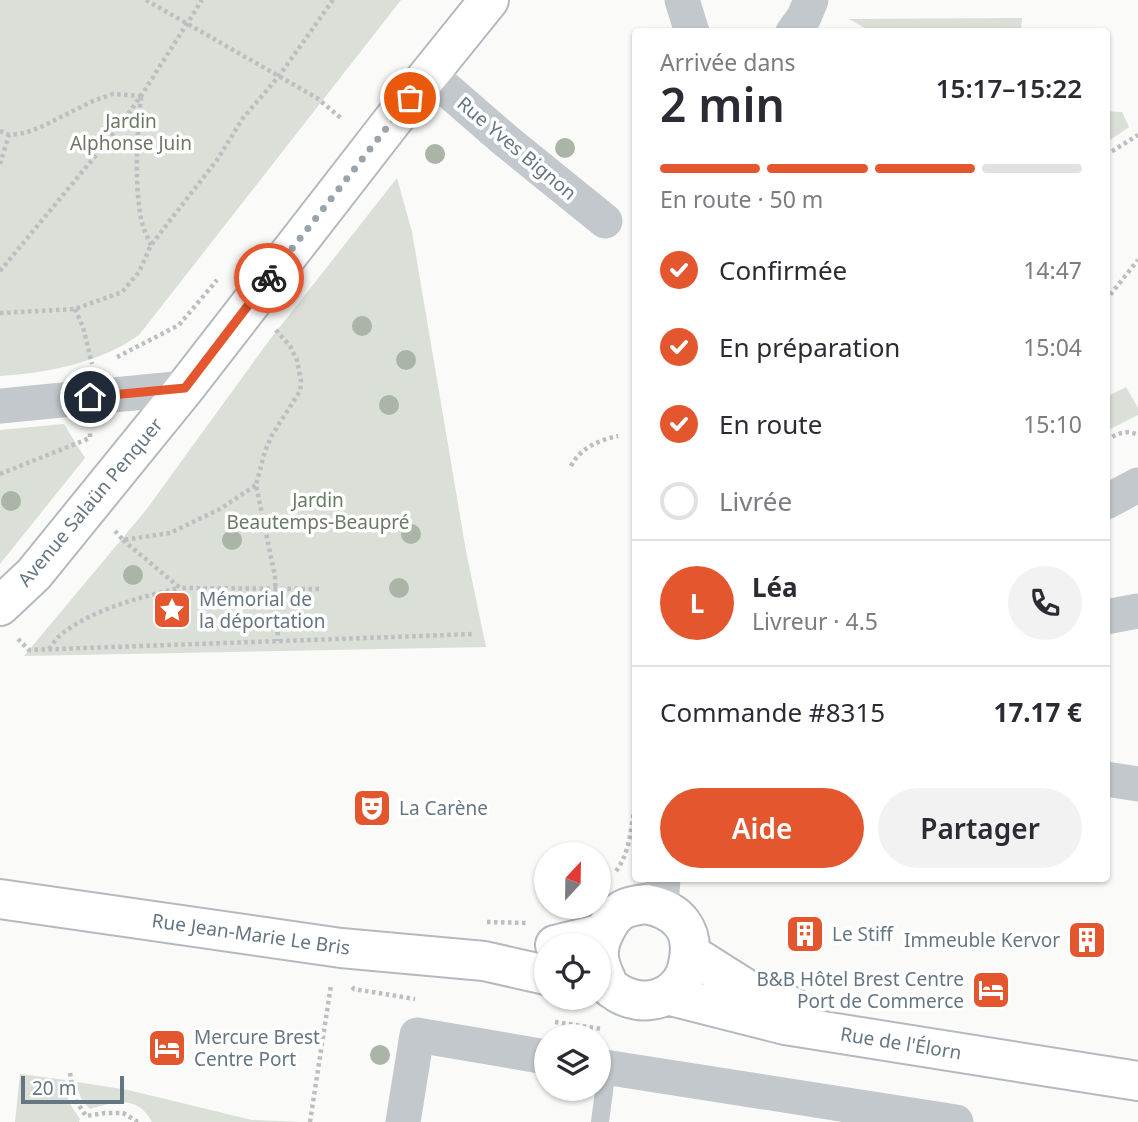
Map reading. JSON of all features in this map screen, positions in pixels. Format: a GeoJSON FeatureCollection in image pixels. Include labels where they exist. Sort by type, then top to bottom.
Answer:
{"type":"FeatureCollection","features":[{"type":"Feature","properties":{"kind":"main road","name":"Avenue Salaün Penquer"},"geometry":{"type":"LineString","coordinates":[[0,606],[34,574],[185,388],[393,119],[489,0]]}},
{"type":"Feature","properties":{"kind":"main road"},"geometry":{"type":"LineString","coordinates":[[604,933],[614,916],[629,905],[646,904],[662,892],[672,913],[690,937],[691,954],[686,975],[667,995],[643,1002],[611,990]]}},
{"type":"Feature","properties":{"kind":"main road","name":"Rue Jean-Marie Le Bris"},"geometry":{"type":"LineString","coordinates":[[6,902],[341,948],[484,961],[534,972]]}},
{"type":"Feature","properties":{"kind":"main road","name":"Rue Jean-Marie Le Bris"},"geometry":{"type":"LineString","coordinates":[[484,961],[534,950]]}},
{"type":"Feature","properties":{"kind":"main road","name":"Rue de l'Élorn"},"geometry":{"type":"LineString","coordinates":[[691,954],[748,990],[793,1007],[1138,1063]]}},
{"type":"Feature","properties":{"kind":"main road","name":"Rue de l'Élorn"},"geometry":{"type":"LineString","coordinates":[[667,995],[785,1025],[1138,1080]]}},
{"type":"Feature","properties":{"kind":"street"},"geometry":{"type":"LineString","coordinates":[[682,0],[691,28]]}},
{"type":"Feature","properties":{"kind":"street"},"geometry":{"type":"LineString","coordinates":[[796,28],[811,0]]}},
{"type":"Feature","properties":{"kind":"street","name":"Rue Yves Bignon"},"geometry":{"type":"LineString","coordinates":[[430,75],[605,221]]}},
{"type":"Feature","properties":{"kind":"street"},"geometry":{"type":"LineString","coordinates":[[0,406],[185,388]]}},
{"type":"Feature","properties":{"kind":"street"},"geometry":{"type":"LineString","coordinates":[[1110,500],[1138,485]]}},
{"type":"Feature","properties":{"kind":"street"},"geometry":{"type":"LineString","coordinates":[[1110,616],[1138,611]]}},
{"type":"Feature","properties":{"kind":"street"},"geometry":{"type":"LineString","coordinates":[[1110,780],[1138,784]]}},
{"type":"Feature","properties":{"kind":"street"},"geometry":{"type":"LineString","coordinates":[[403,1122],[417,1035],[534,1055]]}},
{"type":"Feature","properties":{"kind":"street"},"geometry":{"type":"LineString","coordinates":[[611,1068],[956,1122]]}},
{"type":"Feature","properties":{"kind":"lane"},"geometry":{"type":"LineString","coordinates":[[600,1122],[601,1101]]}},
{"type":"Feature","properties":{"kind":"path"},"geometry":{"type":"LineString","coordinates":[[146,0],[317,98],[342,119]]}},
{"type":"Feature","properties":{"kind":"path"},"geometry":{"type":"LineString","coordinates":[[0,271],[116,131],[202,0]]}},
{"type":"Feature","properties":{"kind":"path"},"geometry":{"type":"LineString","coordinates":[[0,313],[75,309],[122,292],[139,272],[150,245],[217,160],[243,118],[279,76],[332,0]]}},
{"type":"Feature","properties":{"kind":"path"},"geometry":{"type":"LineString","coordinates":[[0,131],[9,135],[25,133],[113,94],[141,96]]}},
{"type":"Feature","properties":{"kind":"path"},"geometry":{"type":"LineString","coordinates":[[141,96],[137,181],[142,221],[150,245]]}},
{"type":"Feature","properties":{"kind":"path"},"geometry":{"type":"LineString","coordinates":[[0,164],[9,135]]}},
{"type":"Feature","properties":{"kind":"path"},"geometry":{"type":"LineString","coordinates":[[1110,152],[1138,135]]}},
{"type":"Feature","properties":{"kind":"path"},"geometry":{"type":"LineString","coordinates":[[1110,295],[1138,260]]}},
{"type":"Feature","properties":{"kind":"path"},"geometry":{"type":"LineString","coordinates":[[106,363],[179,326],[217,280]]}},
{"type":"Feature","properties":{"kind":"path"},"geometry":{"type":"LineString","coordinates":[[75,309],[83,327],[94,370]]}},
{"type":"Feature","properties":{"kind":"path"},"geometry":{"type":"LineString","coordinates":[[273,326],[290,346],[297,360],[301,381],[300,391],[265,450],[257,485],[275,576],[278,641]]}},
{"type":"Feature","properties":{"kind":"path"},"geometry":{"type":"LineString","coordinates":[[1110,438],[1119,432],[1138,435]]}},
{"type":"Feature","properties":{"kind":"path"},"geometry":{"type":"LineString","coordinates":[[571,466],[584,450],[601,440],[618,436]]}},
{"type":"Feature","properties":{"kind":"path"},"geometry":{"type":"LineString","coordinates":[[0,474],[90,438]]}},
{"type":"Feature","properties":{"kind":"path"},"geometry":{"type":"LineString","coordinates":[[123,540],[170,533],[220,509],[257,485]]}},
{"type":"Feature","properties":{"kind":"path"},"geometry":{"type":"LineString","coordinates":[[114,531],[180,588]]}},
{"type":"Feature","properties":{"kind":"path"},"geometry":{"type":"LineString","coordinates":[[49,649],[61,634],[80,622],[128,600],[180,588],[321,589]]}},
{"type":"Feature","properties":{"kind":"path"},"geometry":{"type":"LineString","coordinates":[[18,639],[29,650],[475,634]]}},
{"type":"Feature","properties":{"kind":"path"},"geometry":{"type":"LineString","coordinates":[[611,877],[627,849],[632,822]]}},
{"type":"Feature","properties":{"kind":"path"},"geometry":{"type":"LineString","coordinates":[[310,1122],[331,985]]}},
{"type":"Feature","properties":{"kind":"path"},"geometry":{"type":"LineString","coordinates":[[354,989],[423,1000]]}},
{"type":"Feature","properties":{"kind":"path"},"geometry":{"type":"LineString","coordinates":[[70,1073],[74,1098],[86,1119],[105,1113],[123,1113],[138,1122]]}},
{"type":"Feature","properties":{"kind":"green space","name":"Jardin Alphonse Juin"},"geometry":{"type":"Polygon","coordinates":[[[0,0],[401,0],[139,335],[107,353],[72,365],[0,376],[0,0]]]}},
{"type":"Feature","properties":{"kind":"green space"},"geometry":{"type":"Polygon","coordinates":[[[1022,18],[1021,28],[865,28],[849,19],[1022,18]]]}},
{"type":"Feature","properties":{"kind":"green space"},"geometry":{"type":"Polygon","coordinates":[[[1110,111],[1122,112],[1129,127],[1110,140],[1110,111]]]}},
{"type":"Feature","properties":{"kind":"green space","name":"Jardin Beautemps-Beaupré"},"geometry":{"type":"Polygon","coordinates":[[[397,178],[412,232],[466,551],[486,647],[24,656],[146,510],[268,342],[397,178]]]}},
{"type":"Feature","properties":{"kind":"green space"},"geometry":{"type":"Polygon","coordinates":[[[1126,387],[1138,408],[1138,415],[1110,429],[1110,395],[1126,387]]]}},
{"type":"Feature","properties":{"kind":"green space"},"geometry":{"type":"Polygon","coordinates":[[[64,424],[85,458],[0,564],[0,430],[64,424]]]}},
{"type":"Feature","properties":{"kind":"green space"},"geometry":{"type":"Polygon","coordinates":[[[20,1074],[65,1080],[68,1101],[80,1119],[79,1122],[15,1122],[20,1074]]]}},
{"type":"Feature","properties":{"kind":"green space"},"geometry":{"type":"Polygon","coordinates":[[[77,1082],[128,1090],[252,1120],[301,1122],[152,1122],[139,1107],[124,1102],[90,1109],[78,1091],[77,1082]]]}},
{"type":"Feature","properties":{"kind":"way so far"},"geometry":{"type":"LineString","coordinates":[[269,278],[410,98]]}},
{"type":"Feature","properties":{"kind":"place","name":"Mémorial de la déportation"},"geometry":{"type":"Point","coordinates":[172,610]}},
{"type":"Feature","properties":{"kind":"place","name":"La Carène"},"geometry":{"type":"Point","coordinates":[372,808]}},
{"type":"Feature","properties":{"kind":"place","name":"Le Stiff"},"geometry":{"type":"Point","coordinates":[805,934]}},
{"type":"Feature","properties":{"kind":"place","name":"Immeuble Kervor"},"geometry":{"type":"Point","coordinates":[1087,940]}},
{"type":"Feature","properties":{"kind":"place","name":"B&B Hôtel Brest Centre Port de Commerce"},"geometry":{"type":"Point","coordinates":[991,990]}},
{"type":"Feature","properties":{"kind":"place","name":"Mercure Brest Centre Port"},"geometry":{"type":"Point","coordinates":[167,1048]}},
{"type":"Feature","properties":{"kind":"route"},"geometry":{"type":"LineString","coordinates":[[90,397],[185,388],[269,278]]}}]}
